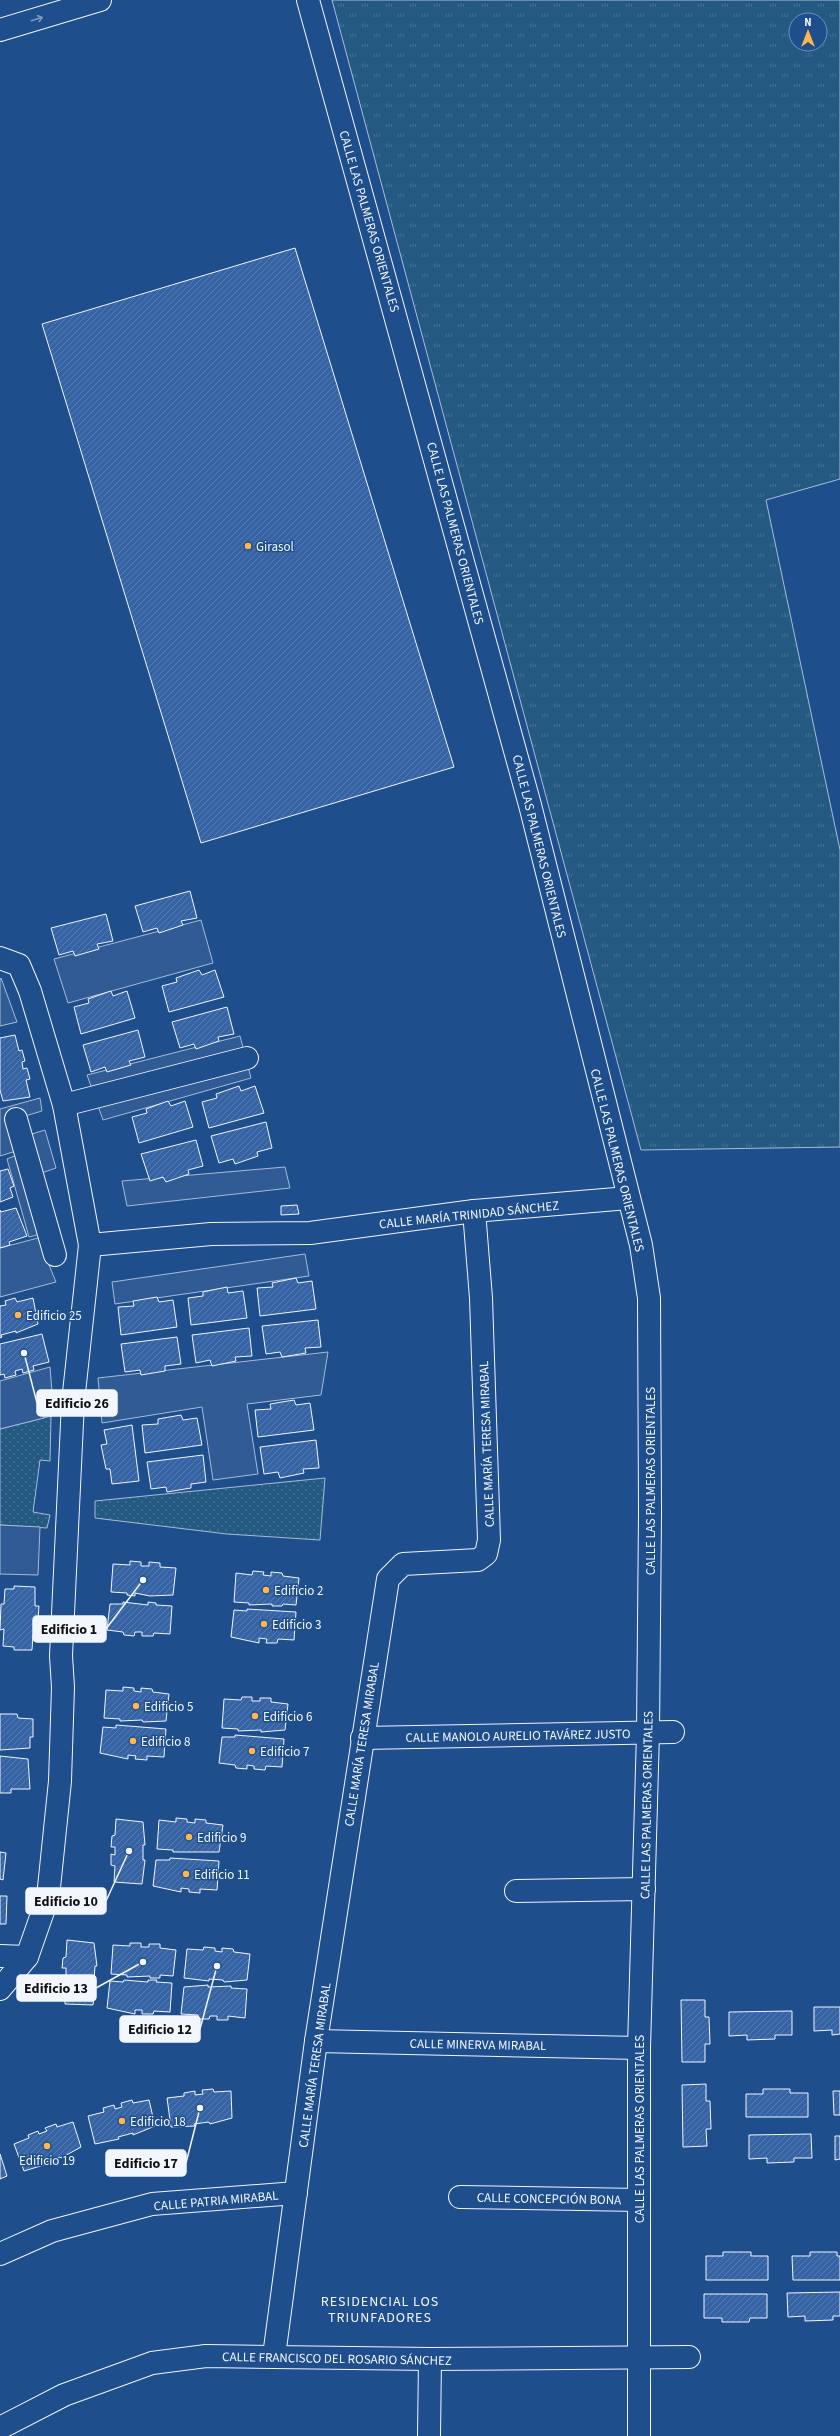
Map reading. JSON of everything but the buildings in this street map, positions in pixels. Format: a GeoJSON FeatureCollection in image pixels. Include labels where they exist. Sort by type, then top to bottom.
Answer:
{"type":"FeatureCollection","features":[{"type":"Feature","properties":{"kind":"street"},"geometry":{"type":"LineString","coordinates":[[0,30],[100,0]]}},
{"type":"Feature","properties":{"kind":"street","name":"CALLE LAS PALMERAS ORIENTALES"},"geometry":{"type":"LineString","coordinates":[[308,0],[530,805],[641,1245],[649,1298],[650,1521],[648,1733],[639,2048],[637,2358],[639,2436]]}},
{"type":"Feature","properties":{"kind":"street"},"geometry":{"type":"LineString","coordinates":[[0,958],[19,965],[30,991],[64,1105],[90,1245],[74,1402],[61,1656],[63,1687],[60,1781],[48,1897],[27,1957],[0,1989]]}},
{"type":"Feature","properties":{"kind":"street"},"geometry":{"type":"LineString","coordinates":[[64,1105],[247,1058]]}},
{"type":"Feature","properties":{"kind":"street"},"geometry":{"type":"LineString","coordinates":[[16,1119],[55,1254]]}},
{"type":"Feature","properties":{"kind":"street","name":"CALLE MARÍA TRINIDAD SÁNCHEZ"},"geometry":{"type":"LineString","coordinates":[[90,1245],[206,1234],[310,1233],[474,1211],[628,1198]]}},
{"type":"Feature","properties":{"kind":"street","name":"CALLE MARÍA TERESA MIRABAL"},"geometry":{"type":"LineString","coordinates":[[274,2356],[316,2041],[362,1738],[388,1579],[403,1564],[478,1560],[486,1554],[489,1540],[481,1298],[474,1211]]}},
{"type":"Feature","properties":{"kind":"street","name":"CALLE MANOLO AURELIO TAVÁREZ JUSTO"},"geometry":{"type":"LineString","coordinates":[[362,1738],[673,1732]]}},
{"type":"Feature","properties":{"kind":"street"},"geometry":{"type":"LineString","coordinates":[[516,1891],[644,1889]]}},
{"type":"Feature","properties":{"kind":"street"},"geometry":{"type":"LineString","coordinates":[[0,1956],[27,1957]]}},
{"type":"Feature","properties":{"kind":"street","name":"CALLE MINERVA MIRABAL"},"geometry":{"type":"LineString","coordinates":[[316,2041],[639,2048]]}},
{"type":"Feature","properties":{"kind":"street","name":"CALLE PATRIA MIRABAL"},"geometry":{"type":"LineString","coordinates":[[0,2254],[52,2231],[152,2204],[296,2193]]}},
{"type":"Feature","properties":{"kind":"street","name":"CALLE CONCEPCIÓN BONA"},"geometry":{"type":"LineString","coordinates":[[460,2197],[639,2200]]}},
{"type":"Feature","properties":{"kind":"street","name":"CALLE FRANCISCO DEL ROSARIO SÁNCHEZ"},"geometry":{"type":"LineString","coordinates":[[0,2428],[64,2395],[152,2363],[206,2356],[430,2359],[689,2357]]}},
{"type":"Feature","properties":{"kind":"street"},"geometry":{"type":"LineString","coordinates":[[429,2436],[430,2359]]}},
{"type":"Feature","properties":{"kind":"green space"},"geometry":{"type":"Polygon","coordinates":[[[332,0],[840,0],[840,479],[766,500],[840,850],[840,1147],[641,1150],[332,0]]]}},
{"type":"Feature","properties":{"kind":"green space"},"geometry":{"type":"Polygon","coordinates":[[[51,1416],[50,1461],[40,1460],[33,1512],[50,1515],[47,1528],[0,1525],[0,1429],[51,1416]]]}},
{"type":"Feature","properties":{"kind":"green space"},"geometry":{"type":"Polygon","coordinates":[[[325,1478],[320,1540],[227,1534],[95,1518],[95,1501],[325,1478]]]}},
{"type":"Feature","properties":{"kind":"shaded area"},"geometry":{"type":"Polygon","coordinates":[[[201,920],[213,963],[68,1003],[54,959],[201,920]]]}},
{"type":"Feature","properties":{"kind":"shaded area"},"geometry":{"type":"Polygon","coordinates":[[[1,978],[17,1022],[0,1026],[0,979],[1,978]]]}},
{"type":"Feature","properties":{"kind":"shaded area"},"geometry":{"type":"Polygon","coordinates":[[[240,1036],[251,1078],[103,1120],[87,1075],[240,1036]]]}},
{"type":"Feature","properties":{"kind":"shaded area"},"geometry":{"type":"Polygon","coordinates":[[[40,1098],[42,1111],[8,1121],[16,1151],[0,1156],[0,1109],[40,1098]]]}},
{"type":"Feature","properties":{"kind":"shaded area"},"geometry":{"type":"Polygon","coordinates":[[[45,1130],[56,1168],[33,1176],[49,1232],[29,1237],[7,1159],[26,1151],[22,1137],[45,1130]]]}},
{"type":"Feature","properties":{"kind":"shaded area"},"geometry":{"type":"Polygon","coordinates":[[[285,1167],[290,1188],[127,1206],[122,1181],[285,1167]]]}},
{"type":"Feature","properties":{"kind":"shaded area"},"geometry":{"type":"Polygon","coordinates":[[[38,1238],[56,1282],[0,1297],[0,1248],[38,1238]]]}},
{"type":"Feature","properties":{"kind":"shaded area"},"geometry":{"type":"Polygon","coordinates":[[[305,1254],[309,1276],[115,1304],[112,1282],[305,1254]]]}},
{"type":"Feature","properties":{"kind":"shaded area"},"geometry":{"type":"Polygon","coordinates":[[[328,1352],[321,1395],[247,1404],[258,1474],[213,1480],[202,1407],[102,1423],[98,1378],[328,1352]]]}},
{"type":"Feature","properties":{"kind":"shaded area"},"geometry":{"type":"Polygon","coordinates":[[[50,1367],[52,1392],[38,1396],[44,1418],[0,1429],[0,1381],[50,1367]]]}},
{"type":"Feature","properties":{"kind":"shaded area"},"geometry":{"type":"Polygon","coordinates":[[[0,1525],[40,1527],[38,1575],[0,1574],[0,1525]]]}},
{"type":"Feature","properties":{"kind":"place","name":"Girasol"},"geometry":{"type":"Point","coordinates":[248,546]}},
{"type":"Feature","properties":{"kind":"place","name":"Edificio 25"},"geometry":{"type":"Point","coordinates":[18,1315]}},
{"type":"Feature","properties":{"kind":"place","name":"Edificio 26"},"geometry":{"type":"Point","coordinates":[24,1353]}},
{"type":"Feature","properties":{"kind":"place","name":"Edificio 1"},"geometry":{"type":"Point","coordinates":[143,1580]}},
{"type":"Feature","properties":{"kind":"place","name":"Edificio 2"},"geometry":{"type":"Point","coordinates":[266,1590]}},
{"type":"Feature","properties":{"kind":"place","name":"Edificio 3"},"geometry":{"type":"Point","coordinates":[264,1624]}},
{"type":"Feature","properties":{"kind":"place","name":"Edificio 5"},"geometry":{"type":"Point","coordinates":[136,1706]}},
{"type":"Feature","properties":{"kind":"place","name":"Edificio 6"},"geometry":{"type":"Point","coordinates":[255,1716]}},
{"type":"Feature","properties":{"kind":"place","name":"Edificio 8"},"geometry":{"type":"Point","coordinates":[133,1741]}},
{"type":"Feature","properties":{"kind":"place","name":"Edificio 7"},"geometry":{"type":"Point","coordinates":[252,1751]}},
{"type":"Feature","properties":{"kind":"place","name":"Edificio 9"},"geometry":{"type":"Point","coordinates":[189,1837]}},
{"type":"Feature","properties":{"kind":"place","name":"Edificio 10"},"geometry":{"type":"Point","coordinates":[129,1851]}},
{"type":"Feature","properties":{"kind":"place","name":"Edificio 11"},"geometry":{"type":"Point","coordinates":[186,1874]}},
{"type":"Feature","properties":{"kind":"place","name":"Edificio 13"},"geometry":{"type":"Point","coordinates":[143,1962]}},
{"type":"Feature","properties":{"kind":"place","name":"Edificio 12"},"geometry":{"type":"Point","coordinates":[217,1966]}},
{"type":"Feature","properties":{"kind":"place","name":"Edificio 17"},"geometry":{"type":"Point","coordinates":[200,2108]}},
{"type":"Feature","properties":{"kind":"place","name":"Edificio 18"},"geometry":{"type":"Point","coordinates":[122,2121]}},
{"type":"Feature","properties":{"kind":"place","name":"Edificio 19"},"geometry":{"type":"Point","coordinates":[47,2146]}},
{"type":"Feature","properties":{"kind":"district","name":"RESIDENCIAL LOS TRIUNFADORES"},"geometry":{"type":"Point","coordinates":[380,2310]}}]}
